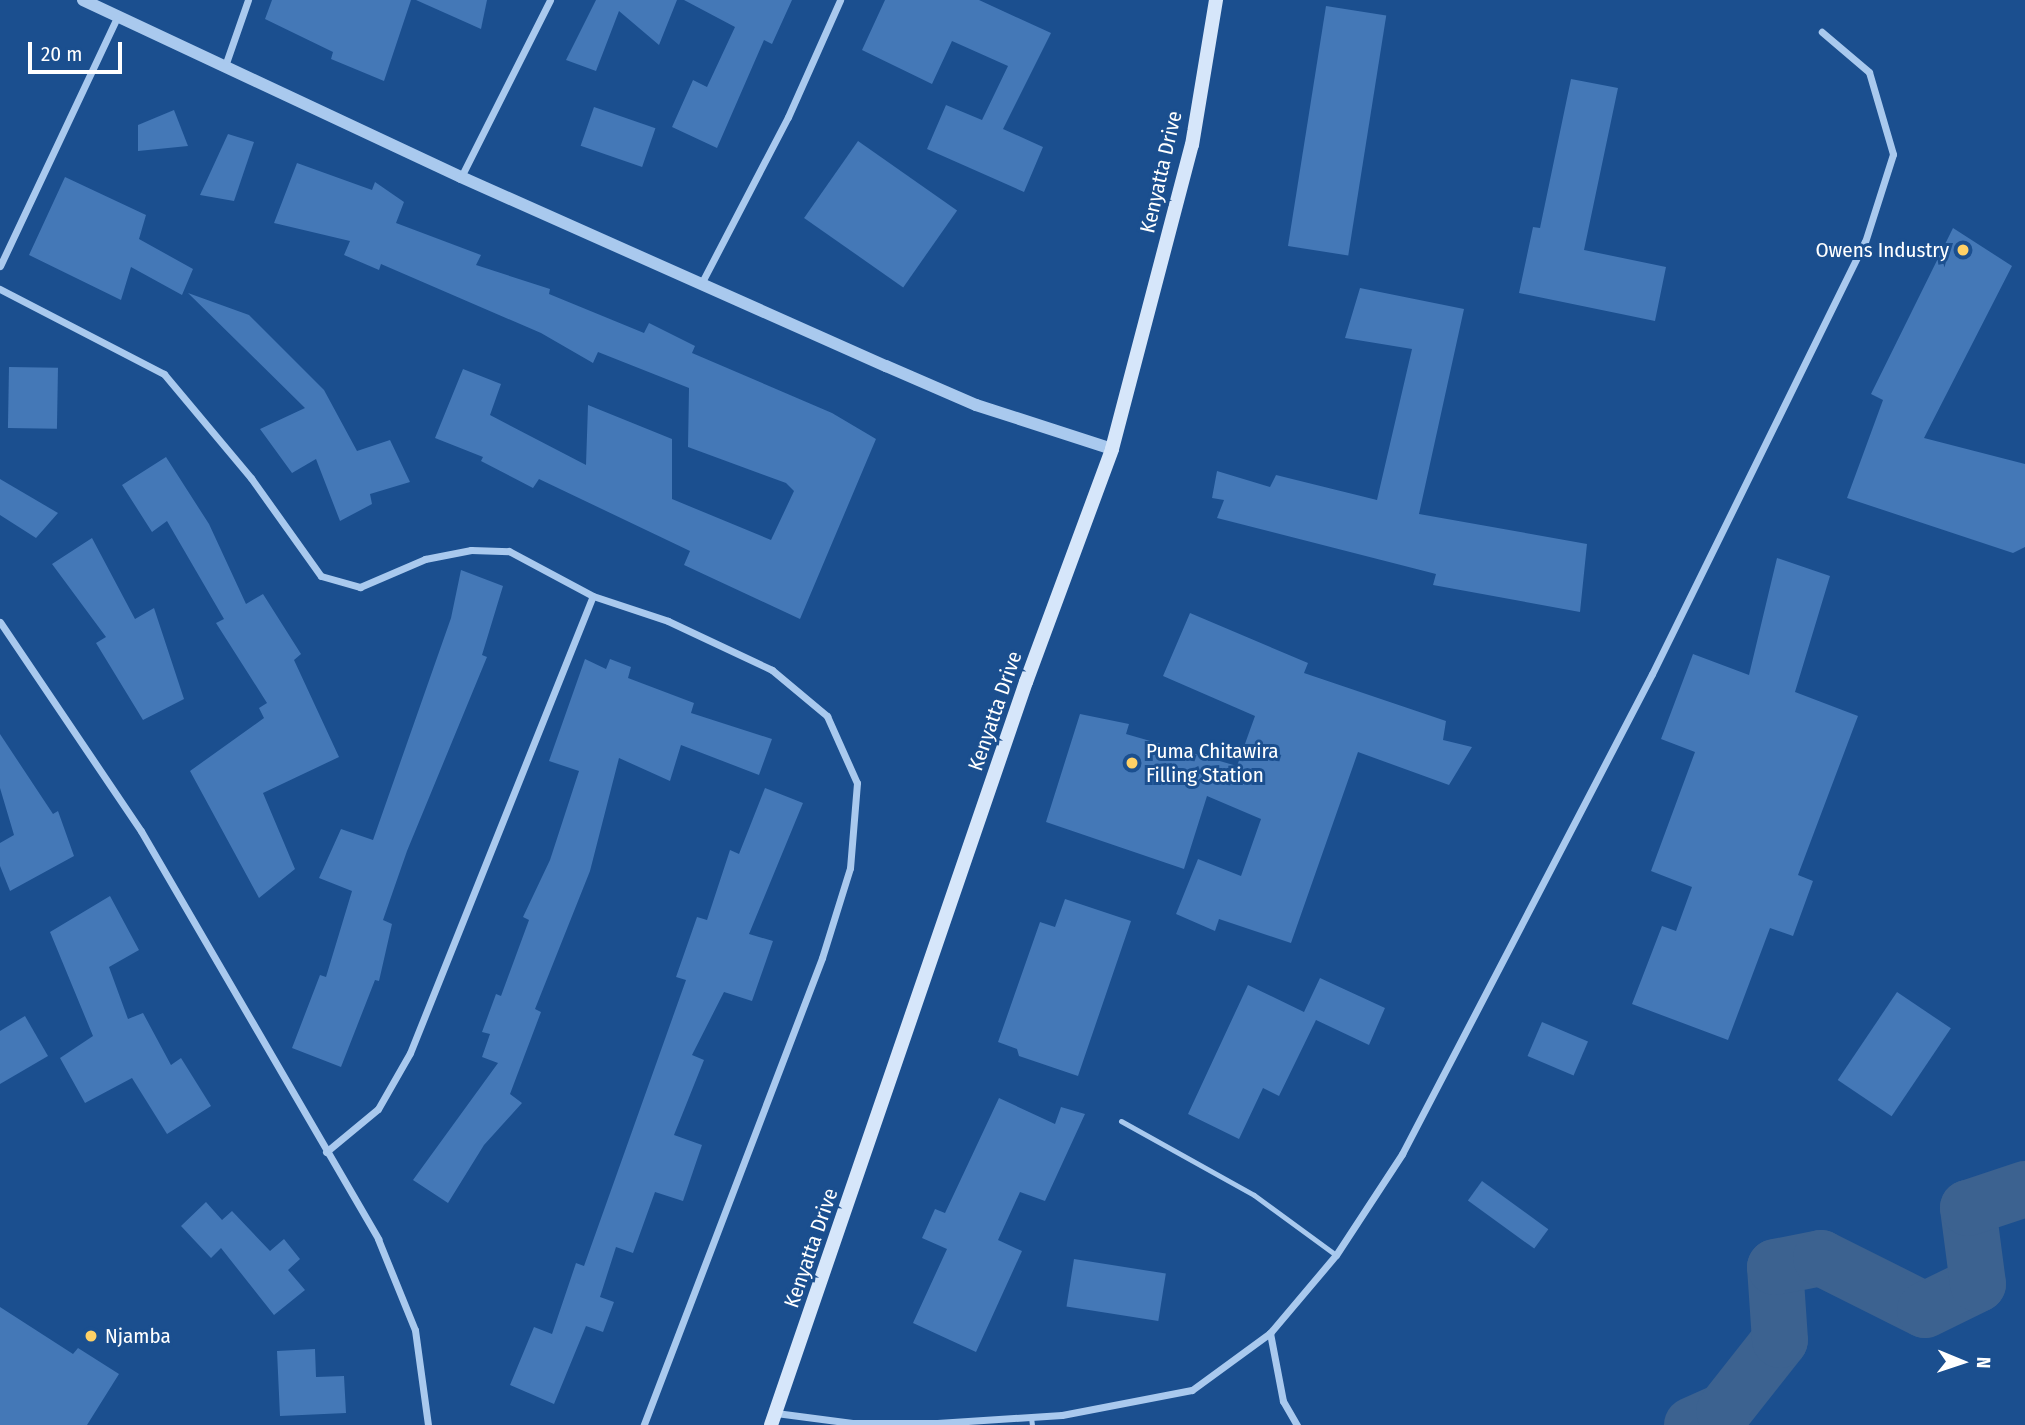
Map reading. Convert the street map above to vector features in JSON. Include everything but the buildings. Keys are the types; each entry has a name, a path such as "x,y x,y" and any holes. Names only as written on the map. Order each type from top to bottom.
{"main road":[{"name":"Kenyatta Drive","path":"773,1419 1026,682 1112,449 1192,145 1216,0"}],"street":[{"path":"83,0 226,63 461,177 976,405 1112,449"},
{"path":"226,63 248,0"},
{"path":"461,177 550,0"},
{"path":"701,284 782,128 840,0"},
{"path":"0,266 117,17"},
{"path":"773,1419 852,1423 1031,1421 1192,1390 1269,1334 1336,1255 1402,1154 1652,674 1866,242 1893,154 1869,72 1822,32"},
{"path":"0,289 164,374 251,478 321,576 360,587 425,559 471,550 509,551 593,596 668,621 783,678 827,716 857,783 850,868 822,958 644,1425"},
{"path":"326,1152 378,1109 410,1053 593,596"},
{"path":"0,622 141,831 378,1240 415,1330 428,1425"},
{"path":"1269,1334 1283,1401 1297,1425"}],"lane":[{"path":"1121,1121 1254,1195 1336,1255"}],"waterway":[{"path":"1692,1425 1724,1411 1780,1340 1775,1267 1821,1258 1925,1310 1978,1284 1968,1208 2025,1189"}],"place":[{"name":"Owens Industry","path":"1963,250"},
{"name":"Puma Chitawira Filling Station","path":"1132,763"},
{"name":"Njamba","path":"91,1336"}]}
